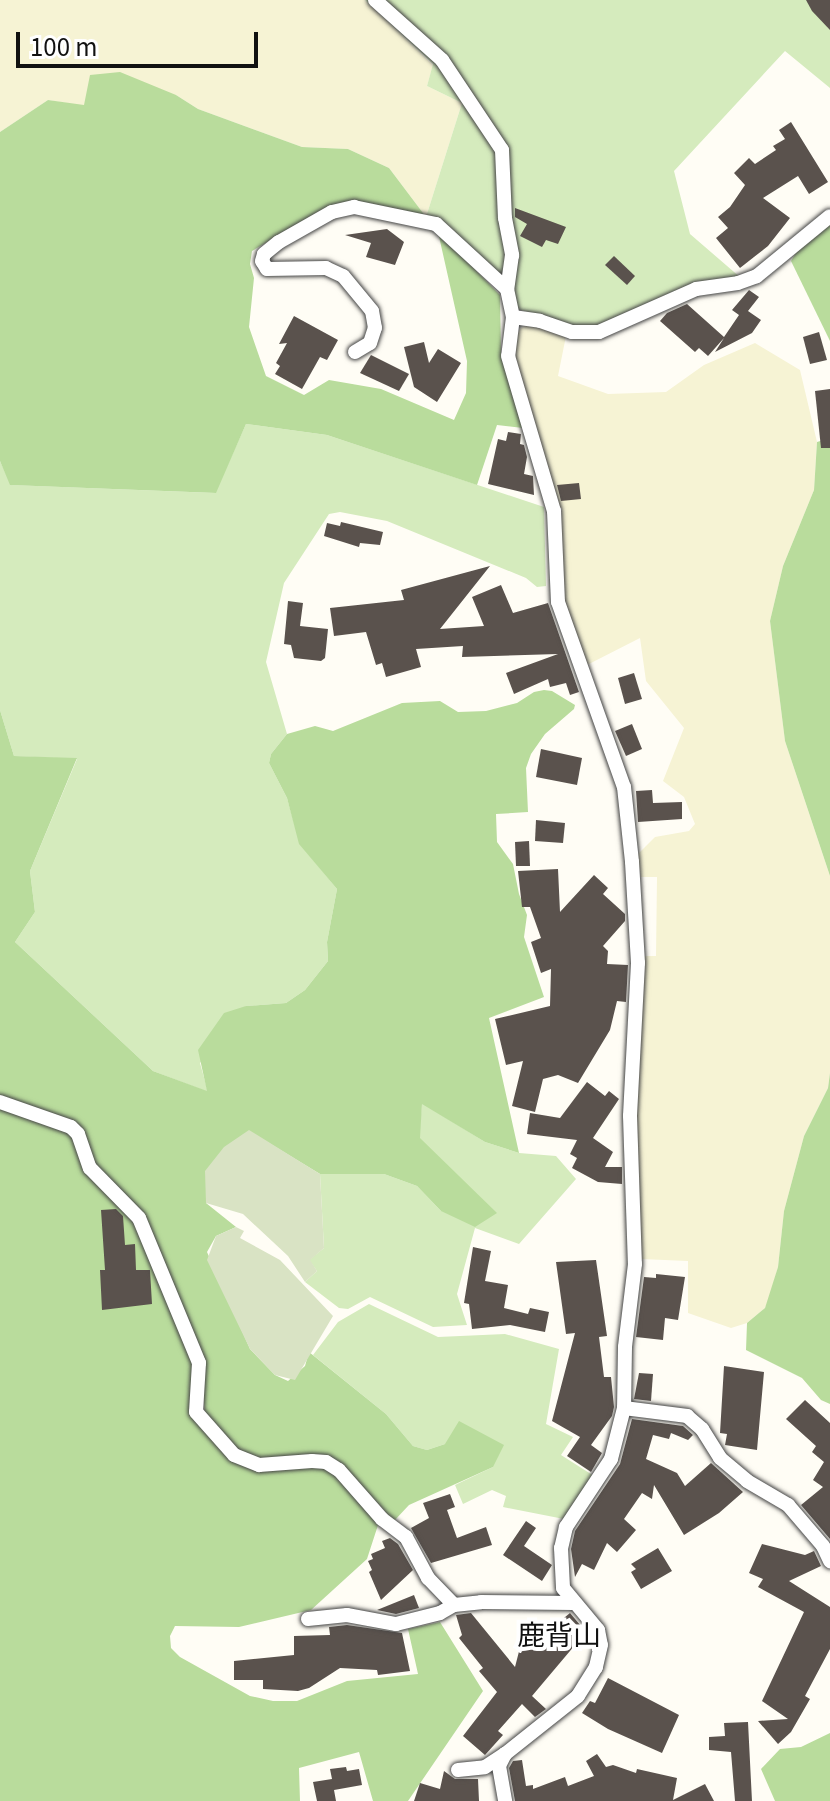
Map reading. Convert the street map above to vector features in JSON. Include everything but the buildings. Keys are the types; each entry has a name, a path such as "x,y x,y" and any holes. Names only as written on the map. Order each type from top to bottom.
{"street":[{"path":"375,0 442,60 500,144 505,165 505,218 512,255 507,289 513,317 508,335 508,356 554,511 558,602 619,773 627,817 638,963 630,1116 635,1264 625,1347 624,1408 611,1459 566,1527 561,1569 563,1588 598,1630 601,1645 596,1667 578,1696 485,1767 458,1770"},
{"path":"355,352 370,343 375,328 372,311 343,276 326,268 267,269 262,261 264,254 279,242 332,212 354,207 436,224 507,289"},
{"path":"513,317 540,321 572,332 599,332 696,289 738,283 757,276 830,216"},
{"path":"0,1102 71,1127 78,1134 90,1168 139,1218 199,1363 194,1405 199,1418 234,1455 248,1462 271,1466 326,1462 339,1470 382,1519 406,1537 428,1578 454,1605"},
{"path":"624,1408 687,1416 702,1429 720,1458 747,1481 788,1505 823,1546 830,1561"},
{"path":"308,1619 329,1614 396,1624 440,1613 454,1605 481,1602 573,1603"},
{"path":"505,1754 499,1766 505,1801"}],"shaded area":[{"path":"0,0 365,0 433,65 427,86 462,103 426,217 389,168 348,149 302,147 198,109 176,95 84,106 48,100 0,132"},
{"path":"530,324 566,336 558,376 608,394 666,392 704,365 755,343 800,370 817,442 814,490 783,566 770,621 785,741 830,876 830,1073 828,1088 804,1136 784,1211 778,1267 770,1296 765,1308 747,1323 731,1328 688,1313 688,1261 641,1259 635,1070 643,956 656,956 657,877 641,877 637,855 655,837 689,831 695,824 684,797 663,781 684,728 646,681 640,638 587,665 560,588 558,552 562,509 553,498 514,359 512,342 521,328"}],"green space":[{"path":"365,0 371,0 438,61 498,149 506,278 484,263 449,226 439,219 426,217 462,103 427,86 433,64"},
{"path":"380,0 830,0 830,88 785,51 674,171 690,234 741,278 612,324 575,328 518,309 513,294 509,161 445,57"},
{"path":"120,72 176,95 198,109 302,147 348,149 389,168 426,217 327,207 252,251 250,264 254,278 249,327 266,376 304,395 329,380 381,389 454,420 466,393 467,361 438,232 500,295 501,354 523,428 497,425 477,485 327,435 246,424 216,493 10,485 0,461 0,132 48,100 84,105 90,75"},
{"path":"830,224 830,341 791,261 797,251"},
{"path":"246,424 327,435 544,507 546,586 537,587 526,578 387,521 340,512 329,514 284,583 266,662 287,734 271,754 269,763 287,798 300,844 337,889 327,942 328,961 305,990 286,1003 246,1006 200,1063 208,1092 153,1071 15,942 35,912 30,871 77,759 14,756 0,710 0,461 11,485 215,493"},
{"path":"830,438 830,876 785,741 770,621 783,566 814,490 817,442"},
{"path":"552,691 575,705 574,709 545,734 531,754 526,768 528,812 496,814 497,842 513,864 527,915 524,937 544,997 489,1018 519,1153 485,1142 422,1104 420,1138 497,1213 475,1227 441,1211 417,1186 384,1174 320,1174 249,1131 206,1203 236,1227 216,1236 207,1252 250,1349 275,1375 288,1381 305,1366 309,1352 386,1414 413,1446 427,1450 445,1444 459,1421 504,1445 493,1467 409,1505 394,1521 343,1466 274,1462 237,1452 205,1414 203,1391 160,1260 94,1165 81,1131 0,1097 0,710 14,756 77,758 30,871 35,912 15,942 153,1071 207,1091 198,1050 224,1013 246,1006 286,1003 305,990 328,961 327,942 337,889 299,844 287,798 269,763 271,754 287,734 315,726 333,731 402,703 440,701 458,712 486,711 517,703 534,692"},
{"path":"830,1073 830,1404 821,1400 802,1378 746,1350 747,1323 765,1308 778,1267 784,1211 804,1136 828,1088"},
{"path":"422,1103 485,1142 519,1153 556,1156 576,1179 519,1244 475,1228 457,1294 467,1325 433,1327 370,1297 348,1309 339,1308 305,1282 317,1271 309,1260 324,1248 320,1174 384,1174 417,1186 441,1211 496,1213 419,1138"},
{"path":"0,1106 68,1131 136,1222 196,1366 192,1408 231,1458 310,1464 331,1469 379,1522 367,1559 311,1610 239,1627 175,1626 170,1636 171,1648 180,1657 250,1696 273,1701 297,1701 347,1681 418,1674 408,1629 440,1622 483,1691 408,1801 373,1801 359,1752 299,1768 300,1801 0,1801"},
{"path":"249,1130 320,1174 324,1248 310,1260 317,1271 305,1282 288,1256 243,1214 206,1203 205,1171 224,1147"},
{"path":"236,1227 244,1231 240,1238 280,1260 333,1316 295,1380 275,1375 250,1349 207,1260 216,1236"},
{"path":"369,1304 438,1337 505,1334 559,1349 546,1424 573,1437 561,1455 594,1476 564,1519 503,1507 506,1496 492,1490 463,1504 455,1485 493,1467 445,1444 427,1450 413,1446 386,1414 313,1355 338,1322"},
{"path":"830,1733 830,1801 775,1801 761,1769 780,1749 801,1747"}],"district":[{"name":"鹿背山","path":"559,1633"}]}
